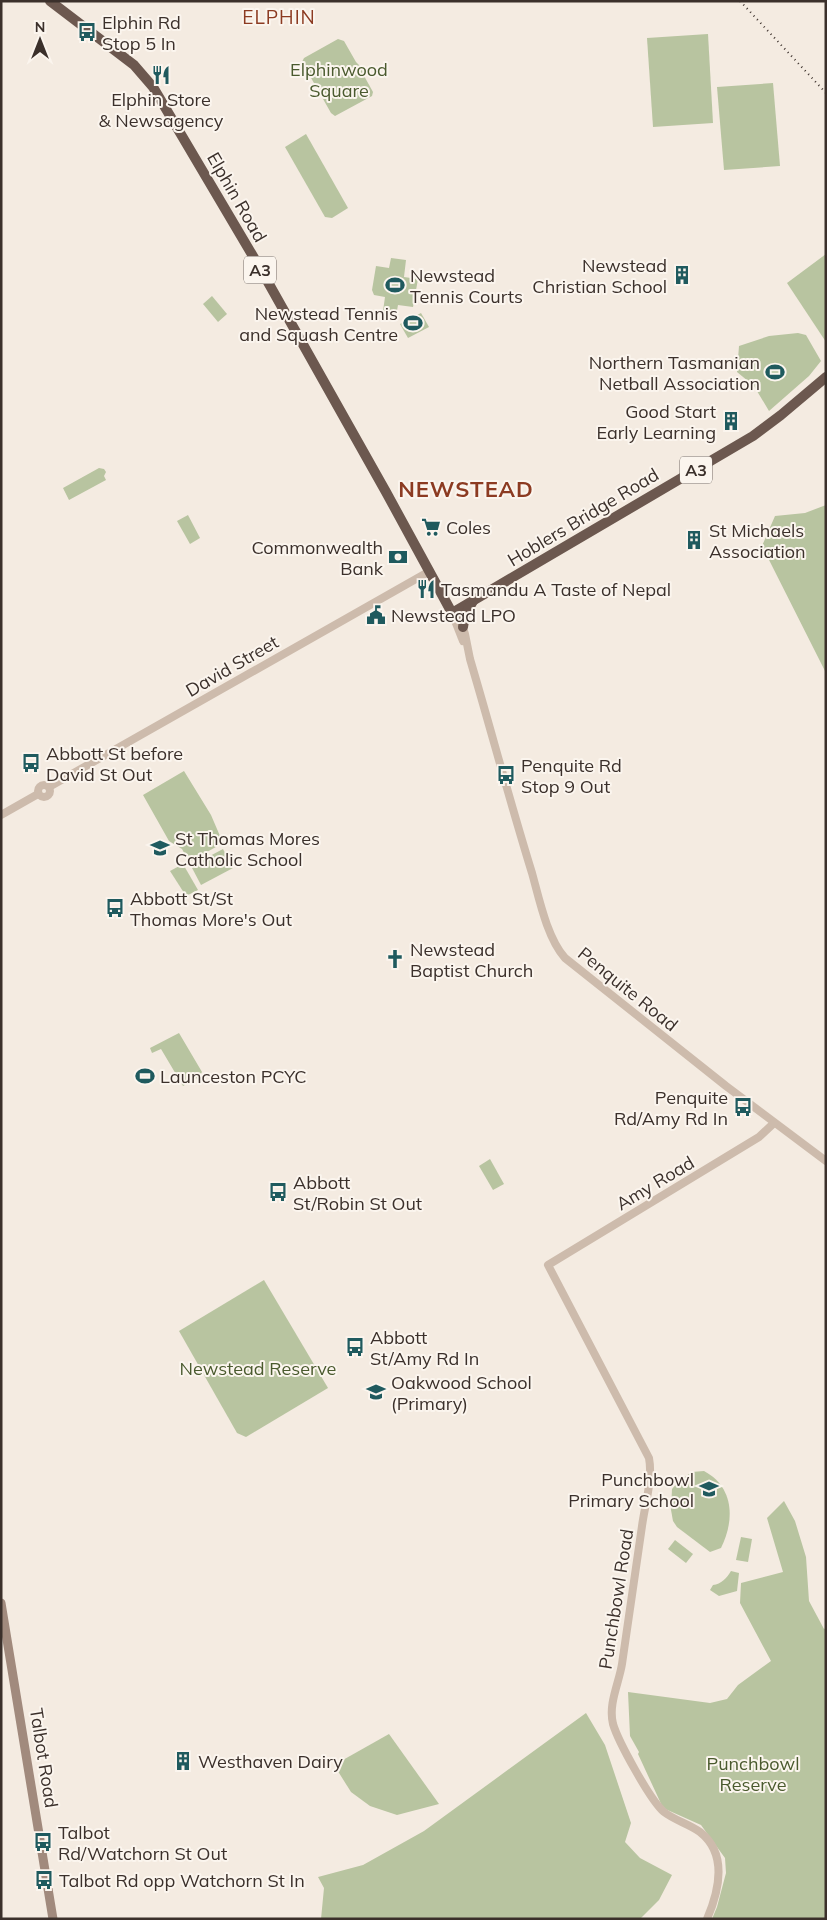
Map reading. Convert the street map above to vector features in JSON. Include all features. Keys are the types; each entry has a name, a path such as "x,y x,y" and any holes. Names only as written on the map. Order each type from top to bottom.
{"highway":[{"name":"Elphin Road","path":"50,1 134,65 153,87 260,268 430,572 434,583 454,612"},
{"name":"Hoblers Bridge Road","path":"454,612 753,436 826,377"},
{"path":"463,627 465,615 473,600"}],"main road":[{"name":"Talbot Road","path":"1,1602 53,1919"}],"street":[{"name":"David Street","path":"1,814 38,794 42,797 47,797 50,792 49,787 430,572"},
{"name":"Penquite Road","path":"454,612 463,627 470,659"},
{"name":"Penquite Road","path":"454,612 470,659 538,896 559,951 618,1001 774,1123 826,1161"},
{"name":"Amy Road","path":"548,1264 759,1137 774,1123"},
{"name":"Punchbowl Road","path":"548,1264 649,1458 648,1487 634,1587 612,1717 616,1732 654,1801 668,1815 700,1832 715,1850 718,1860 719,1877 707,1919"}],"green space":[{"path":"708,34 713,123 653,127 647,38"},
{"name":"Elphinwood Square","path":"338,39 344,41 356,62 362,68 363,74 373,92 372,96 335,116 331,113 302,62 304,58"},
{"path":"773,83 780,166 724,170 717,87"},
{"path":"306,134 348,208 332,218 325,217 285,147"},
{"path":"826,254 826,342 787,283"},
{"name":"Newstead Tennis Courts","path":"391,258 406,260 404,277 418,279 413,307 398,305 396,316 385,314 383,311 385,297 374,295 372,290 376,266 389,268"},
{"path":"212,296 227,314 218,322 203,304"},
{"path":"421,313 429,327 408,338 400,324"},
{"name":"Northern Tasmanian Netball Association","path":"798,333 806,335 821,361 809,376 769,411 754,386 737,372 739,346 769,336"},
{"path":"99,468 104,469 106,472 104,476 106,480 69,500 63,488"},
{"path":"826,505 826,673 762,546 775,516 805,513"},
{"path":"188,515 200,538 190,544 177,521"},
{"path":"184,771 211,815 223,843 189,862 182,849 169,841 143,795"},
{"path":"223,849 233,868 201,885 191,866"},
{"path":"183,864 198,890 186,896 170,871"},
{"path":"179,1033 202,1072 199,1077 183,1086 161,1049 152,1053 150,1048"},
{"path":"490,1159 504,1184 493,1190 479,1166"},
{"name":"Newstead Reserve","path":"264,1280 328,1388 246,1437 237,1433 179,1331"},
{"path":"704,1471 721,1486 729,1505 730,1516 726,1537 721,1548 710,1552 677,1527 673,1521 671,1510 672,1489 679,1481 692,1472"},
{"name":"Punchbowl Reserve","path":"784,1501 795,1521 806,1557 809,1601 824,1629 826,1628 826,1919 712,1919 726,1873 725,1858 701,1825 663,1808 638,1754 639,1752 630,1736 628,1692 710,1703 727,1699 738,1685 771,1661 740,1603 741,1583 783,1572 767,1518"},
{"path":"741,1537 752,1539 748,1562 736,1560"},
{"path":"675,1540 693,1554 686,1563 668,1549"},
{"path":"731,1571 739,1573 737,1591 719,1596 710,1590 713,1585 724,1580"},
{"path":"586,1713 605,1745 631,1823 625,1842 640,1858 672,1875 659,1900 640,1919 321,1919 324,1888 318,1877 363,1865 424,1831"},
{"path":"389,1734 439,1804 397,1815 370,1806 351,1792 334,1765"}],"railway":[{"path":"740,1 826,93"}],"place":[{"name":"Elphin Rd Stop 5 In","path":"87,32"},
{"name":"Elphin Store & Newsagency","path":"161,75"},
{"name":"Newstead Christian School","path":"682,275"},
{"name":"Newstead Tennis Courts","path":"395,285"},
{"name":"Newstead Tennis and Squash Centre","path":"413,323"},
{"name":"Northern Tasmanian Netball Association","path":"775,372"},
{"name":"Good Start Early Learning","path":"731,421"},
{"name":"Coles","path":"431,527"},
{"name":"St Michaels Association","path":"694,540"},
{"name":"Commonwealth Bank","path":"398,557"},
{"name":"Tasmandu A Taste of Nepal","path":"426,589"},
{"name":"Newstead LPO","path":"376,615"},
{"name":"Abbott St before David St Out","path":"31,763"},
{"name":"Penquite Rd Stop 9 Out","path":"506,775"},
{"name":"St Thomas Mores Catholic School","path":"160,848"},
{"name":"Abbott St/St Thomas More's Out","path":"115,908"},
{"name":"Newstead Baptist Church","path":"395,959"},
{"name":"Launceston PCYC","path":"145,1076"},
{"name":"Penquite Rd/Amy Rd In","path":"743,1107"},
{"name":"Abbott St/Robin St Out","path":"278,1192"},
{"name":"Abbott St/Amy Rd In","path":"355,1347"},
{"name":"Oakwood School (Primary)","path":"376,1392"},
{"name":"Punchbowl Primary School","path":"709,1489"},
{"name":"Westhaven Dairy","path":"183,1761"},
{"name":"Talbot Rd/Watchorn St Out","path":"43,1842"},
{"name":"Talbot Rd opp Watchorn St In","path":"44,1880"}],"district":[{"name":"ELPHIN","path":"279,17"},
{"name":"NEWSTEAD","path":"466,489"}]}
